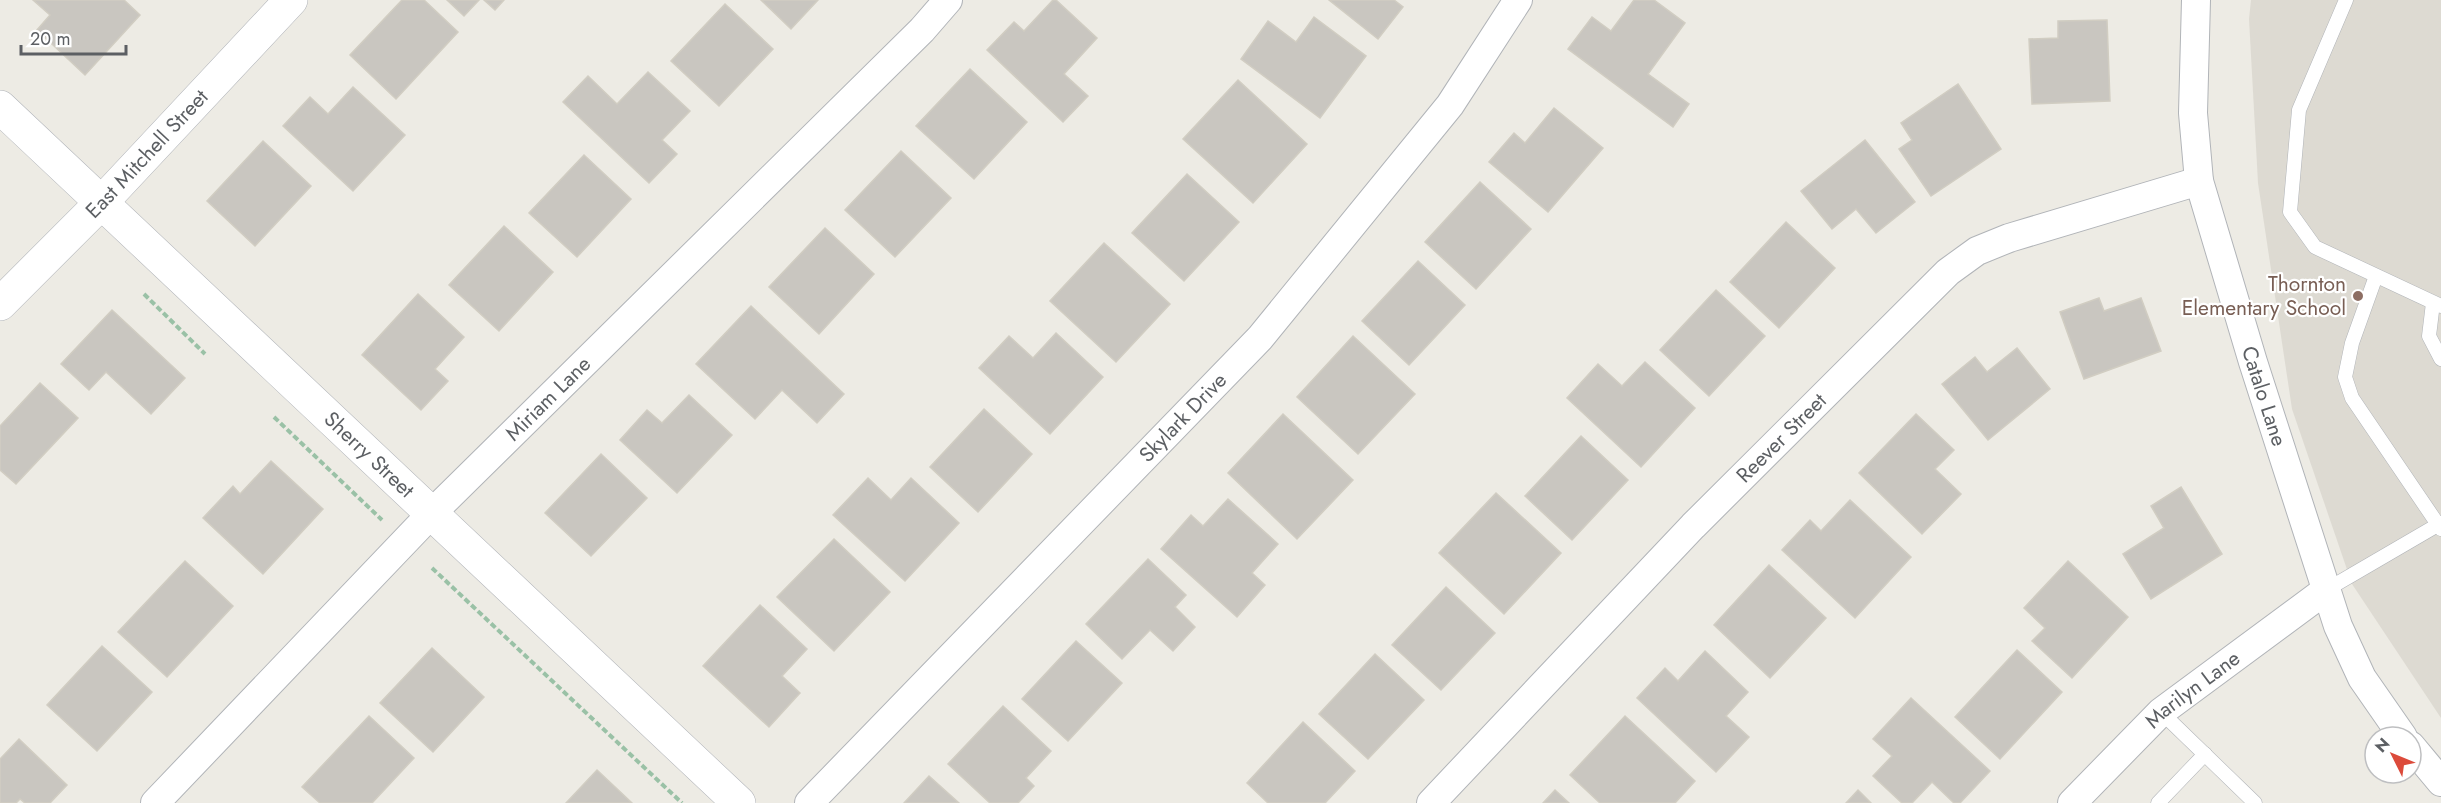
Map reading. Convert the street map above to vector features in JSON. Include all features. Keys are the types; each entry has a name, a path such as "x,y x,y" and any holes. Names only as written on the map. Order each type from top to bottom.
{"street":[{"name":"East Mitchell Street","path":"0,304 101,203 291,0"},
{"name":"Miriam Lane","path":"155,803 432,513 922,30 948,0"},
{"name":"Skylark Drive","path":"809,803 1260,338 1450,105 1518,0"},
{"name":"Catalo Lane","path":"2196,0 2193,113 2199,181 2338,626 2362,678 2395,725"},
{"name":"Sherry Street","path":"0,107 739,803"},
{"name":"Reever Street","path":"1431,803 1693,526 1948,272 1977,251 2009,238 2199,181"},
{"name":"Marilyn Lane","path":"2072,803 2161,712 2326,590"},
{"path":"2423,761 2441,782"}],"lane":[{"path":"2346,0 2299,110 2290,212 2315,247 2437,305 2428,336 2441,359"},
{"path":"2326,590 2440,525 2352,398 2345,377 2352,344 2376,276"},
{"path":"2161,712 2256,803"},
{"path":"2158,803 2205,754"}],"path":[{"path":"141,291 205,354"},
{"path":"274,417 384,521"},
{"path":"432,567 682,803"}],"shaded area":[{"name":"Thornton Elementary School","path":"2251,0 2441,0 2441,718 2352,584 2292,409 2258,183 2249,19"}],"building":[{"path":"33,0 124,0 140,15 85,75 37,30 50,15"},
{"path":"402,0 424,0 458,32 396,99 350,55"},
{"path":"447,0 479,0 464,16"},
{"path":"484,0 504,0 495,10"},
{"path":"761,0 818,0 791,29"},
{"path":"1053,0 1056,0 1097,38 1064,74 1088,96 1063,122 987,50 1014,22 1024,31"},
{"path":"1329,0 1394,0 1403,7 1378,39"},
{"path":"1634,0 1654,0 1685,23 1648,74 1689,104 1673,127 1568,49 1592,17 1611,31"},
{"path":"725,4 773,49 719,106 671,61"},
{"path":"1314,17 1366,56 1320,118 1241,59 1268,21 1296,42"},
{"path":"2107,20 2110,101 2032,104 2029,39 2058,38 2058,21"},
{"path":"970,69 1027,122 974,179 916,126"},
{"path":"648,72 690,111 662,140 677,154 649,183 563,102 588,76 617,104"},
{"path":"1238,80 1307,144 1253,203 1183,139"},
{"path":"1958,84 2001,149 1931,196 1899,149 1912,140 1901,123"},
{"path":"353,87 405,135 353,191 283,126 310,97 328,114"},
{"path":"1554,108 1603,148 1548,212 1489,162 1514,133 1525,143"},
{"path":"1865,140 1915,202 1876,233 1856,209 1832,229 1801,191"},
{"path":"263,141 311,186 255,246 207,201"},
{"path":"901,151 951,198 895,257 845,210"},
{"path":"584,155 631,199 577,257 529,213"},
{"path":"1187,174 1239,222 1184,281 1132,233"},
{"path":"1480,182 1531,229 1476,289 1425,242"},
{"path":"1786,222 1835,268 1779,328 1730,282"},
{"path":"504,226 553,272 499,331 449,285"},
{"path":"825,228 874,274 819,334 769,287"},
{"path":"1104,243 1170,304 1116,362 1050,301"},
{"path":"1418,261 1465,305 1409,365 1362,321"},
{"path":"1716,290 1765,336 1709,396 1660,350"},
{"path":"418,294 464,337 435,369 448,381 421,410 362,355"},
{"path":"2099,298 2104,311 2141,298 2161,351 2084,379 2060,312"},
{"path":"751,306 844,394 817,423 782,390 755,419 696,364"},
{"path":"112,310 185,378 151,414 106,372 89,390 61,364"},
{"path":"1056,333 1103,377 1050,434 979,368 1009,336 1033,358"},
{"path":"1353,336 1415,394 1358,454 1297,397"},
{"path":"2017,348 2050,389 1988,440 1942,384 1975,357 1987,372"},
{"path":"1645,362 1695,408 1641,467 1567,398 1598,364 1622,386"},
{"path":"40,383 78,418 16,484 0,470 0,426"},
{"path":"689,395 732,435 677,493 620,440 647,410 662,423"},
{"path":"984,409 1032,454 978,512 930,467"},
{"path":"1283,414 1353,480 1297,539 1228,473"},
{"path":"1916,414 1954,450 1935,469 1961,494 1922,534 1859,473"},
{"path":"1581,436 1628,480 1572,540 1525,496"},
{"path":"601,454 647,498 591,556 545,513"},
{"path":"271,461 323,509 263,574 203,518 233,486 240,494"},
{"path":"868,478 891,500 911,478 959,523 905,581 833,515"},
{"path":"2181,487 2222,554 2151,599 2123,554 2164,528 2151,506"},
{"path":"1496,493 1561,553 1504,614 1439,553"},
{"path":"1228,499 1278,544 1252,573 1265,585 1237,617 1161,549 1191,515 1203,526"},
{"path":"1850,500 1911,557 1855,618 1782,550 1810,520 1821,531"},
{"path":"834,539 890,592 834,651 777,597"},
{"path":"1148,559 1186,595 1175,607 1195,627 1173,651 1150,630 1122,659 1086,624"},
{"path":"185,561 233,606 167,677 118,632"},
{"path":"2068,561 2128,617 2072,678 2032,641 2045,628 2024,608"},
{"path":"1769,565 1826,618 1770,678 1714,625"},
{"path":"1446,587 1495,633 1441,690 1392,645"},
{"path":"760,605 807,649 782,676 800,693 769,727 703,666"},
{"path":"1076,641 1122,683 1068,741 1022,699"},
{"path":"102,646 152,692 97,751 47,705"},
{"path":"432,648 484,697 433,752 380,703"},
{"path":"2017,650 2062,692 2000,759 1955,717"},
{"path":"1705,651 1748,692 1726,716 1749,737 1716,772 1637,698 1665,668 1678,681"},
{"path":"1375,654 1424,700 1368,759 1319,714"},
{"path":"1911,698 1990,771 1960,803 1954,803 1932,782 1912,803 1902,803 1873,776 1892,756 1873,739"},
{"path":"1003,706 1051,751 1026,778 1034,786 1018,803 990,803 948,764"},
{"path":"369,716 414,758 372,803 320,803 302,787"},
{"path":"1625,716 1695,781 1675,803 1600,803 1570,775"},
{"path":"1303,722 1355,771 1325,803 1268,803 1247,783"},
{"path":"19,739 67,785 50,803 25,803 20,799 16,803 0,803 0,759"},
{"path":"597,770 632,803 566,803"},
{"path":"929,776 959,803 904,803"},
{"path":"1555,790 1569,803 1543,803"},
{"path":"1858,790 1871,803 1846,803"}],"place":[{"name":"Thornton Elementary School","path":"2358,296"}]}
